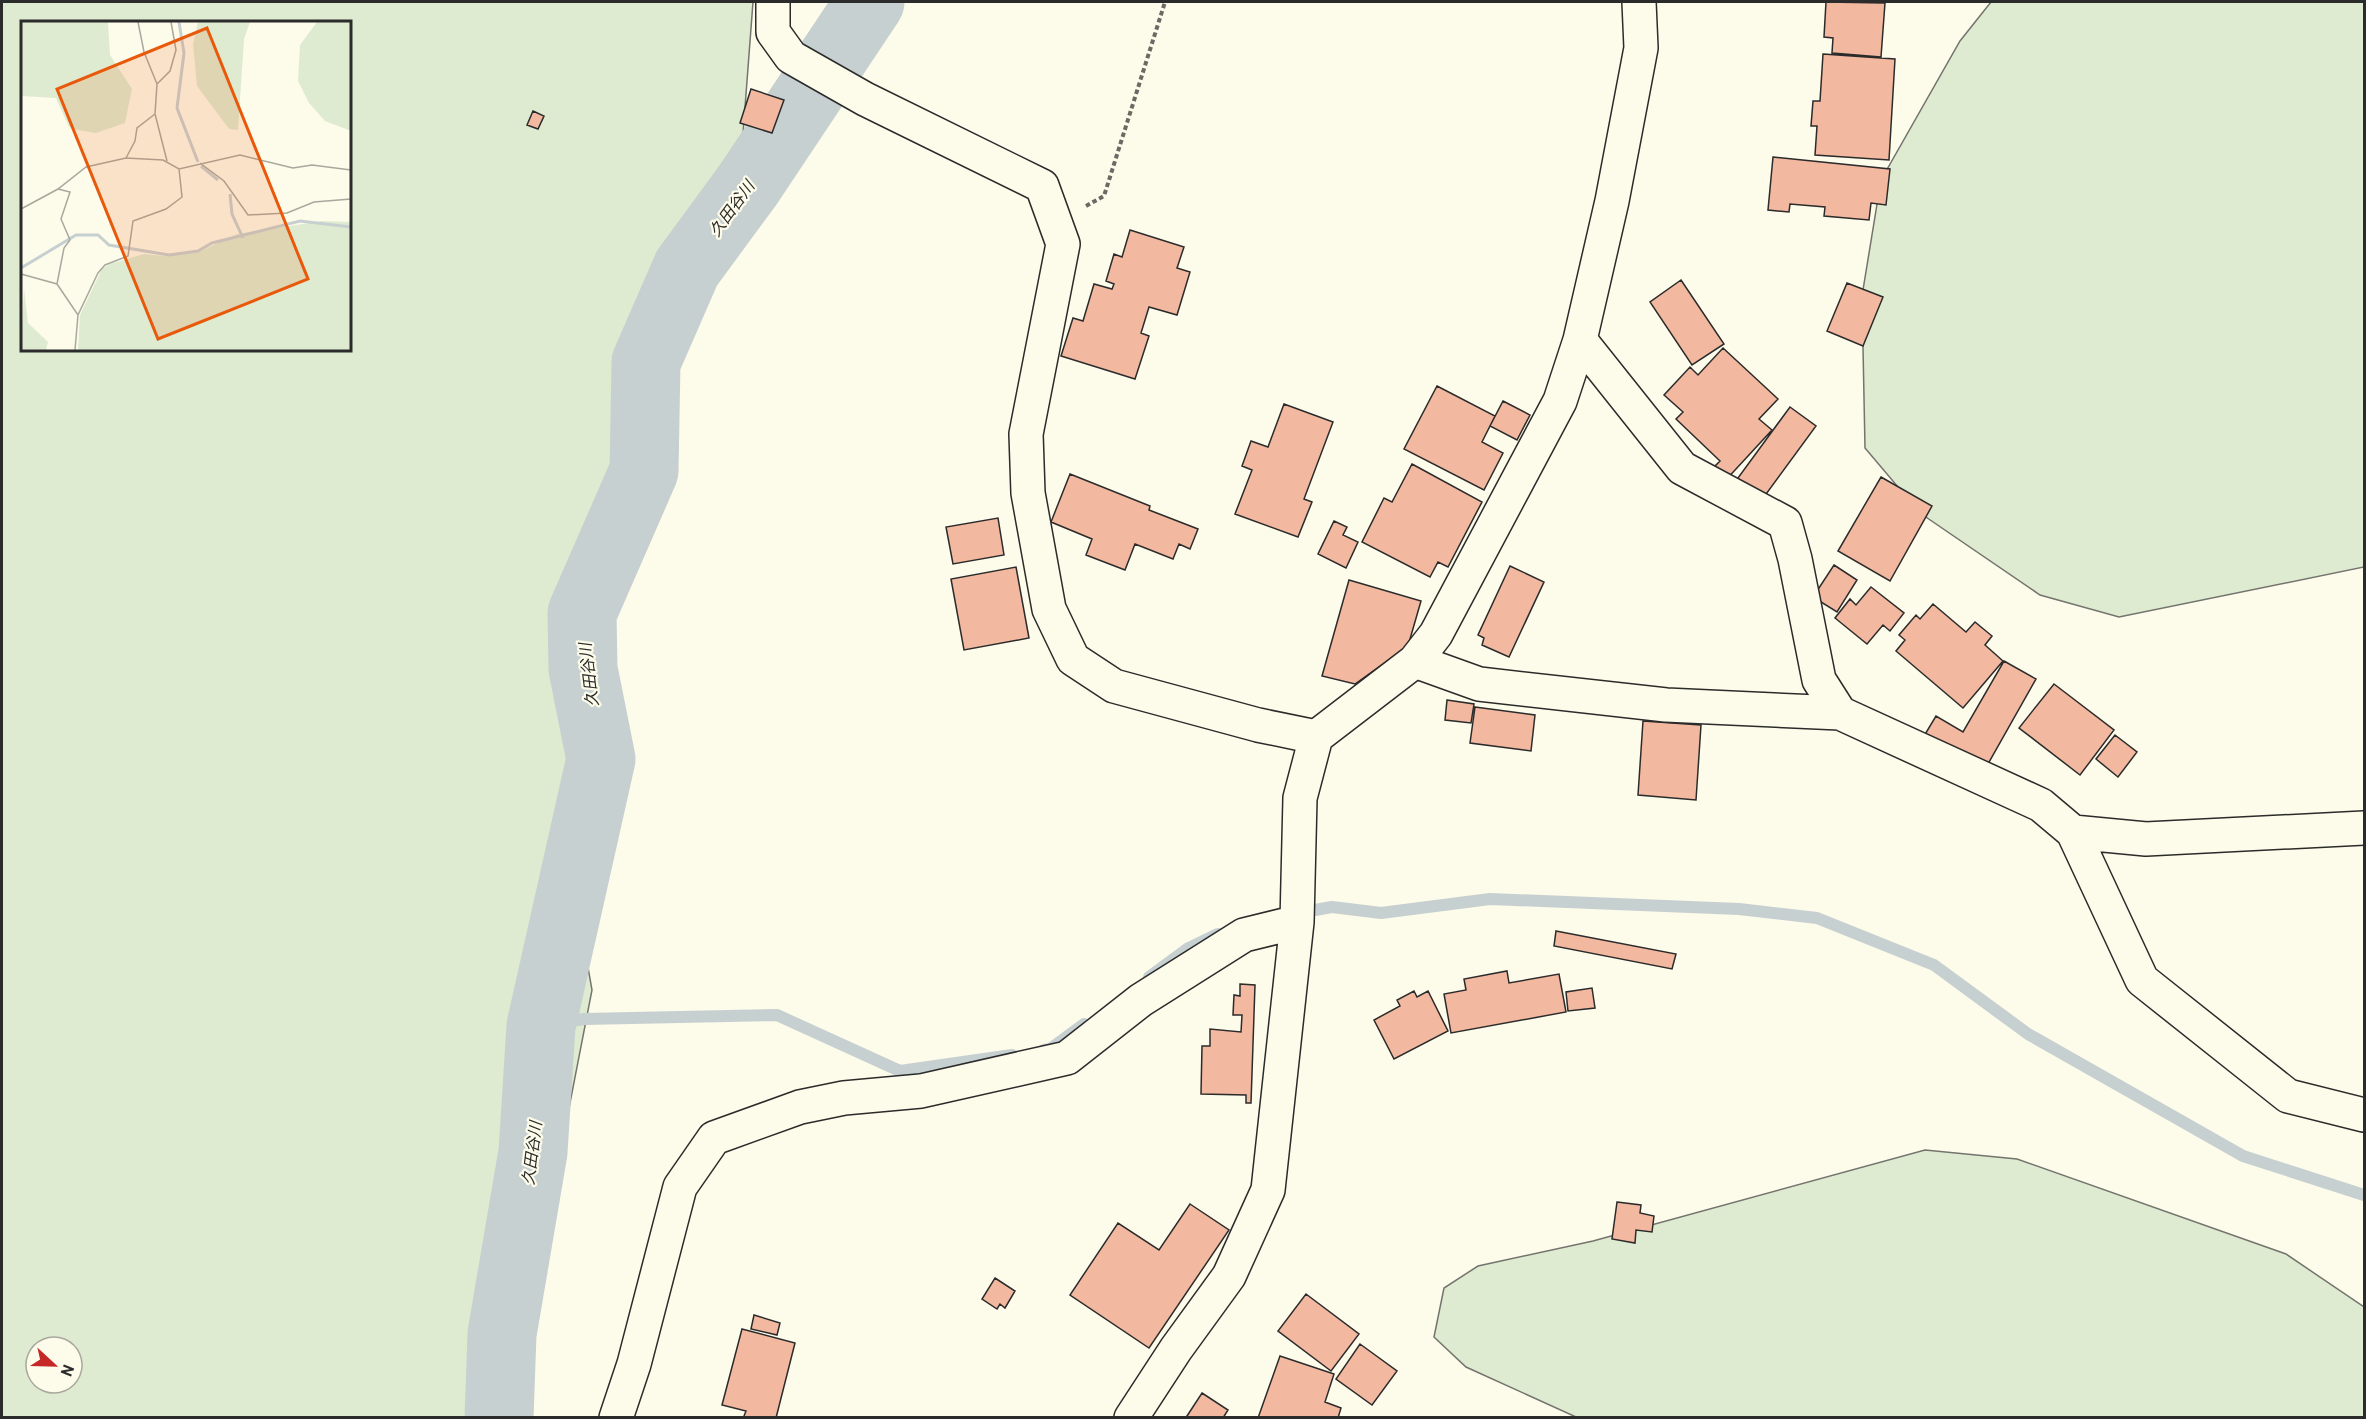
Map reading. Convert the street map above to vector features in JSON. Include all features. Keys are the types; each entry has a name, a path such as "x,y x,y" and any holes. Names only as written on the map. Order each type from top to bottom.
{"street":[{"path":"773,2 773,32 791,57 866,99 1042,186 1063,244 1026,434 1028,493 1049,609 1073,659 1114,686 1258,725 1316,737"},
{"path":"1131,1418 1176,1349 1229,1276 1268,1190 1297,922 1300,798 1316,737 1415,661 1436,634 1560,401 1580,340 1612,201 1641,48 1638,2"},
{"path":"1580,340 1682,468 1785,524 1795,559 1819,680 1840,713"},
{"path":"1415,661 1479,684 1666,705 1840,713 2041,805 2073,832 2142,980 2288,1096 2364,1116"},
{"path":"2073,832 2146,838 2364,828"},
{"path":"616,1418 634,1364 680,1187 714,1138 800,1107 844,1098 921,1091 1067,1058 1141,1000 1244,935 1297,922"}],"path":[{"path":"1056,224 1104,196 1165,2"}],"green space":[{"path":"2,2 753,2 740,173 711,241 650,332 629,477 568,624 587,726 578,832 584,945 592,990 546,1226 539,1315 509,1417 2,1418"},
{"path":"1991,2 2364,2 2364,567 2119,617 2040,595 1920,513 1865,448 1862,296 1881,180 1960,41"},
{"path":"1925,1150 2017,1159 2286,1254 2364,1307 2364,1417 1576,1417 1466,1367 1434,1337 1444,1288 1478,1266 1593,1241"}],"building":[{"path":"1826,2 1885,3 1881,57 1832,53 1833,38 1824,37"},
{"path":"1823,54 1895,59 1889,160 1815,155 1817,126 1811,126 1813,101 1820,101"},
{"path":"751,89 784,100 772,133 740,123"},
{"path":"533,111 544,116 538,129 527,125"},
{"path":"1773,157 1890,169 1886,205 1871,203 1869,220 1824,216 1825,207 1790,204 1789,212 1768,210"},
{"path":"1130,230 1184,247 1177,268 1190,272 1177,315 1149,307 1141,333 1149,336 1135,379 1061,356 1073,318 1083,321 1094,284 1112,289 1114,284 1106,281 1114,254 1122,257"},
{"path":"1681,280 1724,344 1692,365 1650,302"},
{"path":"1847,283 1883,297 1863,346 1827,331"},
{"path":"1723,348 1778,399 1759,419 1772,430 1724,482 1711,470 1720,461 1676,419 1683,412 1664,395 1690,367 1698,375"},
{"path":"1437,386 1495,416 1482,442 1503,453 1484,490 1404,449"},
{"path":"1503,401 1530,415 1517,440 1490,426"},
{"path":"1284,404 1333,422 1304,499 1312,502 1298,537 1235,514 1252,470 1242,466 1251,441 1268,447"},
{"path":"1790,407 1816,426 1761,501 1735,482"},
{"path":"1412,464 1482,502 1448,567 1438,562 1430,577 1362,542 1384,498 1392,502"},
{"path":"1070,474 1150,506 1149,510 1198,529 1190,549 1179,544 1173,559 1135,544 1125,570 1086,555 1092,539 1051,522"},
{"path":"1881,477 1932,506 1890,581 1838,551"},
{"path":"998,518 1004,555 953,564 946,527"},
{"path":"1334,521 1347,527 1343,535 1358,542 1346,568 1318,554"},
{"path":"1834,565 1857,580 1837,612 1813,597"},
{"path":"1510,566 1544,582 1509,657 1482,645 1484,638 1478,635"},
{"path":"1016,567 1029,638 964,650 951,579"},
{"path":"1349,580 1421,601 1408,646 1355,684 1322,676"},
{"path":"1871,587 1904,613 1890,631 1883,625 1867,644 1835,618 1850,599 1856,605"},
{"path":"1933,604 1966,632 1975,622 1992,636 1985,645 2003,661 1963,708 1896,651 1905,640 1899,635 1916,615 1920,619"},
{"path":"2004,661 2036,679 1984,771 1924,736 1936,716 1963,732"},
{"path":"2054,684 2114,730 2080,775 2019,728"},
{"path":"1447,700 1474,704 1471,723 1445,720"},
{"path":"1475,707 1535,715 1531,751 1470,743"},
{"path":"1643,721 1701,725 1696,800 1638,795"},
{"path":"2115,735 2137,752 2118,777 2096,759"},
{"path":"1556,931 1676,954 1672,969 1554,946"},
{"path":"1507,971 1509,983 1559,974 1566,1012 1451,1033 1444,994 1466,990 1464,979"},
{"path":"1240,984 1255,985 1251,1103 1246,1103 1246,1095 1201,1094 1202,1046 1210,1046 1210,1029 1241,1032 1242,1015 1233,1015 1234,995 1240,996"},
{"path":"1592,988 1595,1008 1568,1011 1566,992"},
{"path":"1414,991 1417,997 1428,991 1448,1031 1394,1059 1374,1020 1400,1006 1397,1000"},
{"path":"1617,1202 1641,1205 1640,1213 1654,1216 1652,1232 1636,1230 1635,1243 1612,1239"},
{"path":"1190,1204 1229,1230 1149,1348 1070,1295 1118,1223 1159,1250"},
{"path":"995,1278 1015,1291 1005,1308 1000,1304 997,1309 982,1299"},
{"path":"1306,1294 1359,1334 1331,1371 1278,1331"},
{"path":"754,1315 780,1323 777,1335 751,1329"},
{"path":"742,1329 795,1343 776,1418 749,1418 744,1416 746,1411 722,1405"},
{"path":"1360,1344 1397,1371 1372,1405 1336,1379"},
{"path":"1280,1356 1334,1374 1325,1402 1341,1408 1338,1418 1258,1418"},
{"path":"1202,1393 1228,1410 1223,1418 1189,1418 1187,1416"}],"waterway":[{"name":"久田谷川","path":"499,1418 502,1334 533,1152 541,1026 601,759 583,669 582,613 644,471 646,362 687,268 748,185 870,2"},
{"path":"1298,913 1332,907 1381,913 1490,899 1739,909 1817,918 1934,965 2028,1034 2243,1156 2364,1195"},
{"path":"1149,977 1187,949 1218,934"},
{"path":"541,1026 584,1019 777,1015 900,1071 1012,1055"},
{"path":"1044,1050 1050,1049 1084,1024"}]}
